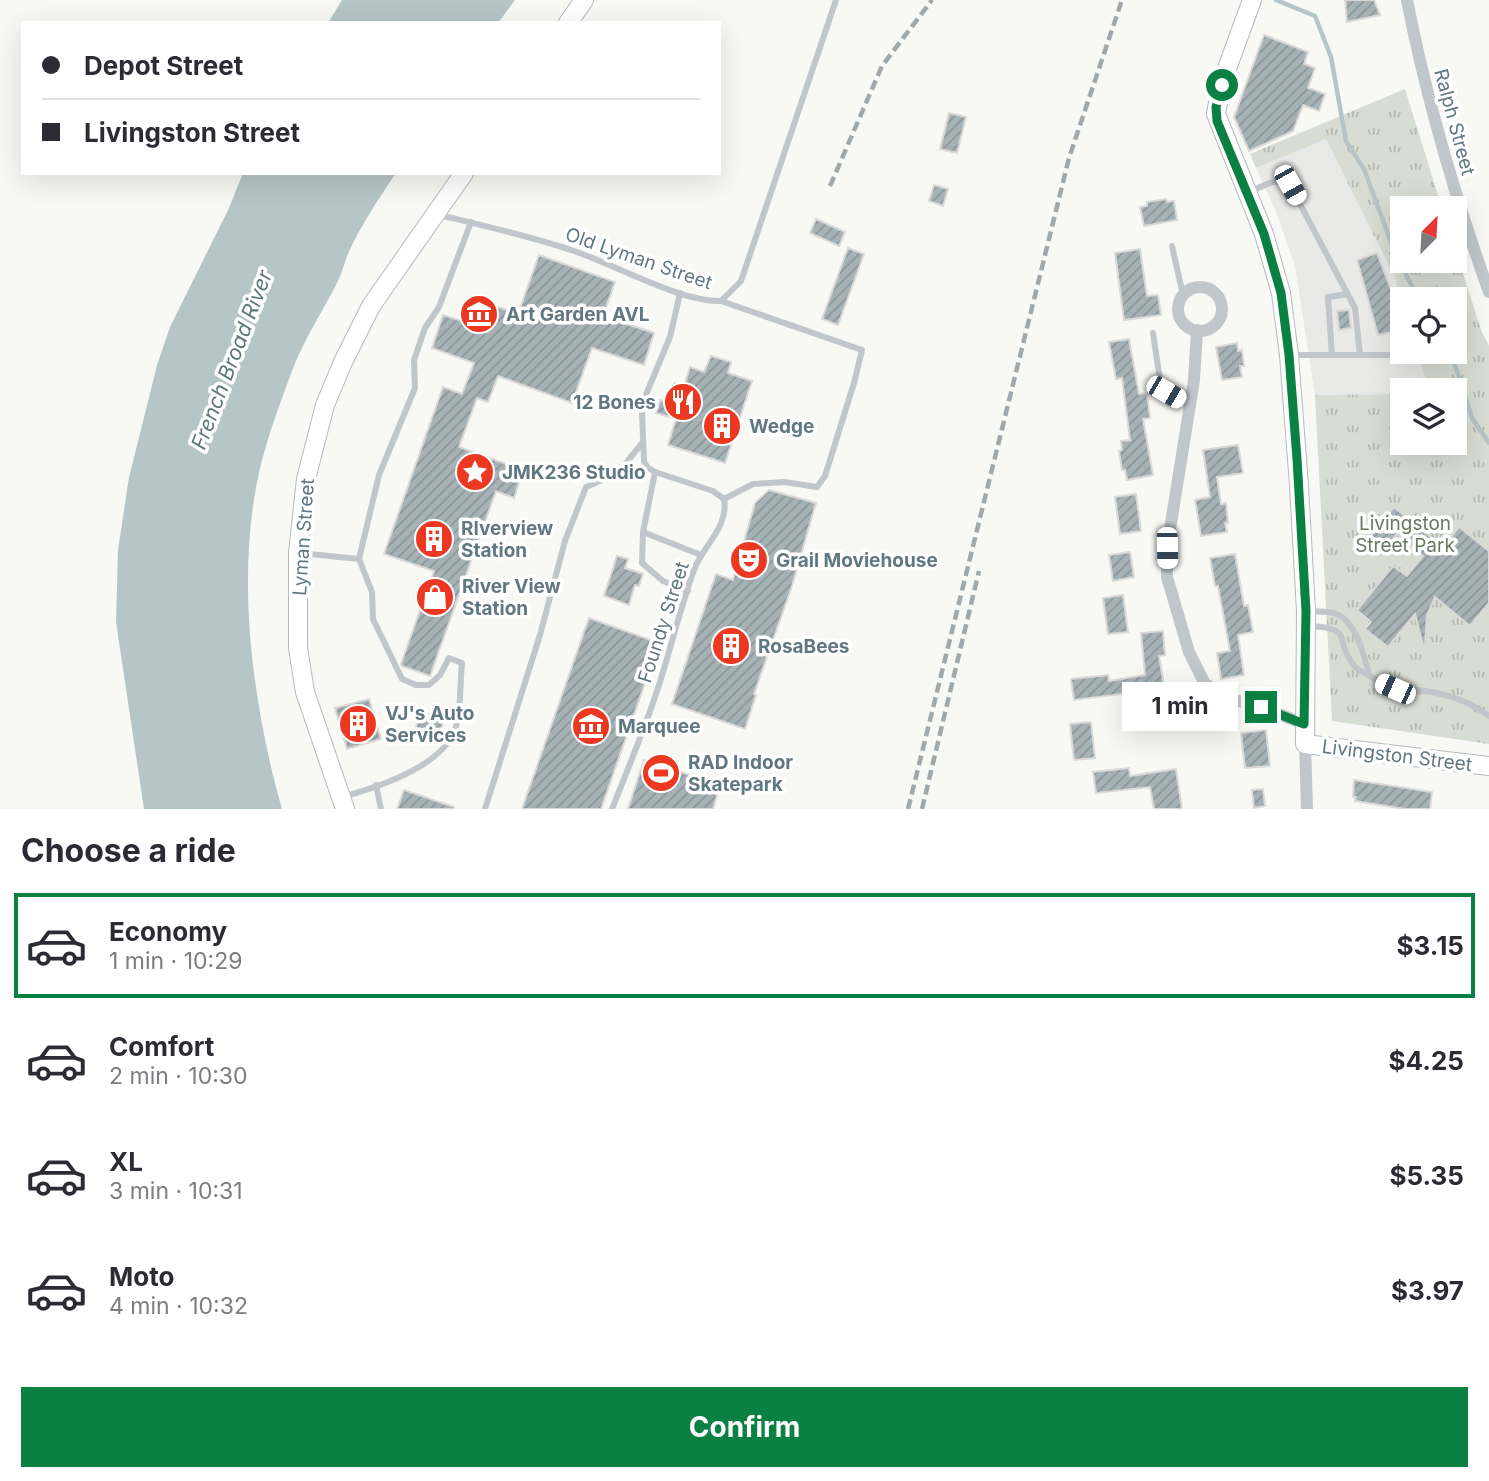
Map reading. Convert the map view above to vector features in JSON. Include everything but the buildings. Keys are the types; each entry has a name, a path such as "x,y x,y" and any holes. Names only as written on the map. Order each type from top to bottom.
{"street":[{"path":"569,21 584,0"},
{"name":"Ralph Street","path":"1407,0 1421,74 1432,114 1458,206 1489,292"},
{"path":"1250,5 1222,85 1216,114 1264,234 1278,280 1289,355 1306,619 1304,724 1307,809"},
{"name":"Lyman Street","path":"343,803 305,692 298,648 298,553 304,492 314,441 342,362 370,306 463,175"},
{"path":"1200,286 1218,295 1222,303 1222,313 1218,322 1210,328 1197,330 1183,322 1179,304 1183,295 1200,286"},
{"name":"Livingston Street","path":"1197,330 1190,406 1167,548 1167,577 1189,652 1205,684 1215,692 1304,724"},
{"name":"Livingston Street","path":"1306,744 1489,766"}],"lane":[{"name":"Old Lyman Street","path":"436,214 506,229 577,252 680,293 709,302 721,301 741,281 836,0"},
{"path":"1248,192 1277,181 1290,185 1348,294 1358,319 1360,355"},
{"path":"343,803 376,785 420,767 438,754 449,741 458,721 462,663 449,657 440,675 429,685 416,685 402,679 373,619 372,592 359,559 379,475 415,388 414,360 425,328 439,307 471,222"},
{"path":"1172,246 1183,295"},
{"path":"680,293 670,337 645,397 642,413 647,467 713,491 724,499 754,484 784,482 817,487 825,476 862,350 721,301"},
{"path":"1332,355 1328,297 1348,294"},
{"path":"1153,333 1160,380 1166,392 1190,406"},
{"path":"1289,355 1390,355"},
{"path":"485,809 540,635 565,541 586,487 618,473 643,442"},
{"path":"655,472 643,532 642,563 663,580 688,591"},
{"name":"Foundy Street","path":"612,809 657,691 701,555 723,522 726,511 724,499"},
{"path":"643,532 701,555"},
{"path":"298,553 359,559"},
{"path":"1306,619 1339,615 1349,623 1369,674"},
{"path":"1306,619 1332,627 1339,633 1355,668 1395,689 1448,695 1473,704 1489,716"},
{"path":"376,785 381,809"}],"shaded area":[{"path":"1326,138 1397,287 1390,287 1390,364 1421,364 1425,378 1390,378 1390,394 1315,395 1295,266 1277,214 1256,168"}],"green space":[{"name":"Livingston Street Park","path":"1405,89 1438,196 1390,196 1390,268 1326,139 1256,168 1250,154"},
{"name":"Livingston Street Park","path":"1393,273 1463,273 1481,330 1489,346 1489,744 1332,721 1315,395 1390,394 1390,455 1467,455 1467,378 1425,378 1421,364 1467,364 1467,287 1397,287"}],"water":[{"path":"342,0 515,0 499,21 329,21"},
{"name":"French Broad River","path":"242,175 395,175 358,234 338,281 297,359 271,429 256,488 248,567 251,650 263,732 282,809 144,809 116,622 118,550 129,477 157,365 170,327 229,208"}],"waterway":[{"path":"1276,0 1315,16 1331,57 1346,141 1364,169 1396,256 1413,287"},
{"path":"1454,364 1472,418 1489,443"}],"railway":[{"path":"830,186 882,66 932,0"},
{"path":"908,809 1069,158 1122,0"},
{"path":"922,809 979,571"}],"place":[{"name":"Art Garden AVL","path":"479,314"},
{"name":"12 Bones","path":"683,402"},
{"name":"Wedge","path":"722,426"},
{"name":"JMK236 Studio","path":"475,472"},
{"name":"RIverview Station","path":"434,539"},
{"name":"Grail Moviehouse","path":"749,560"},
{"name":"River View Station","path":"435,597"},
{"name":"RosaBees","path":"731,646"},
{"name":"VJ's Auto Services","path":"358,724"},
{"name":"Marquee","path":"591,726"},
{"name":"RAD Indoor Skatepark","path":"661,773"}],"route":[{"path":"1222,85 1216,107 1217,121 1264,234 1281,293 1289,355 1299,485 1306,611 1304,724 1261,707"}]}
